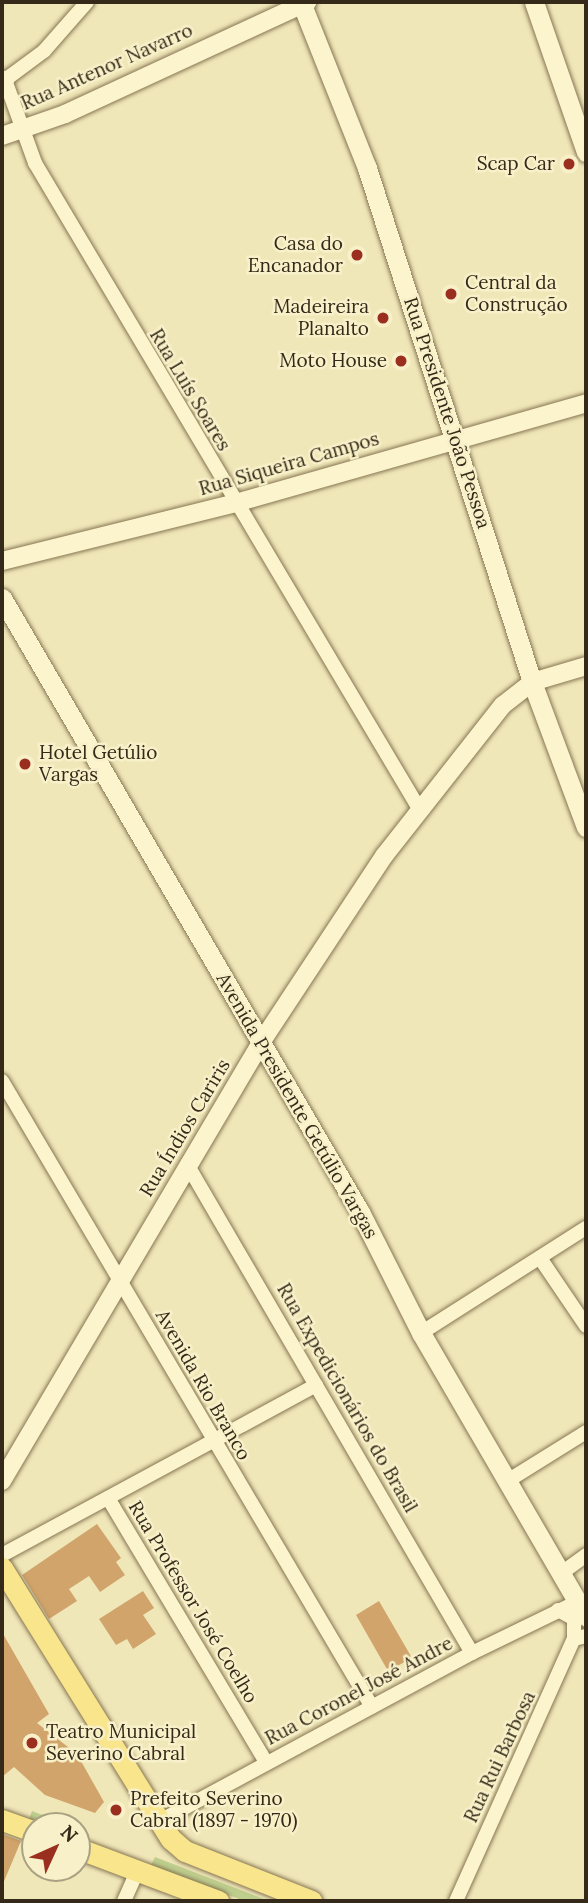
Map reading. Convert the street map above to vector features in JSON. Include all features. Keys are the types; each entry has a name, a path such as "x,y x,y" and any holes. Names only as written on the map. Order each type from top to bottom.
{"main road":[{"name":"Rua Presidente João Pessoa","path":"303,2 367,168 532,682 586,827"},
{"path":"534,2 586,152"},
{"name":"Avenida Presidente Getúlio Vargas","path":"2,598 262,1041 360,1212 421,1333 583,1609"},
{"path":"2,1567 160,1821 185,1851 311,1901"},
{"path":"2,1820 21,1827"},
{"path":"91,1853 218,1901"}],"street":[{"name":"Rua Antenor Navarro","path":"3,81 44,51 87,2"},
{"name":"Rua Antenor Navarro","path":"2,136 65,114 303,2"},
{"name":"Rua Luís Soares","path":"3,81 26,127 35,163 420,810"},
{"name":"Rua Siqueira Campos","path":"2,561 236,503 586,403"},
{"path":"532,682 586,666"},
{"name":"Rua Índios Cariris","path":"2,1481 187,1164 345,913 420,810 503,705 532,682"},
{"name":"Avenida Rio Branco","path":"2,1081 372,1707"},
{"name":"Rua Expedicionários do Brasil","path":"187,1164 472,1653"},
{"path":"421,1333 586,1228"},
{"path":"540,1258 586,1326"},
{"path":"2,1555 316,1385"},
{"path":"509,1480 586,1432"},
{"name":"Rua Professor José Coelho","path":"108,1498 266,1762"},
{"path":"563,1572 586,1555"},
{"name":"Rua Coronel José Andre","path":"160,1821 472,1653 558,1610 583,1609"},
{"path":"558,1610 574,1619 580,1638"},
{"name":"Rua Rui Barbosa","path":"456,1901 580,1638"},
{"path":"124,1901 138,1870"}],"green space":[{"path":"155,1857 269,1901 244,1901 151,1865"}],"building":[{"path":"97,1524 121,1558 116,1562 125,1575 100,1592 89,1576 69,1589 77,1601 49,1619 22,1575"},
{"path":"143,1591 154,1608 143,1615 156,1634 133,1649 127,1639 116,1645 99,1619"},
{"path":"379,1601 412,1658 388,1671 356,1615"},
{"name":"Teatro Municipal Severino Cabral","path":"2,1632 49,1714 37,1723 77,1754 104,1802 95,1813 45,1795 14,1767 2,1777"},
{"path":"2,1834 21,1841 2,1886"}],"place":[{"name":"Scap Car","path":"569,164"},
{"name":"Casa do Encanador","path":"357,255"},
{"name":"Central da Construção","path":"451,294"},
{"name":"Madeireira Planalto","path":"383,318"},
{"name":"Moto House","path":"401,361"},
{"name":"Hotel Getúlio Vargas","path":"25,764"},
{"name":"Teatro Municipal Severino Cabral","path":"32,1743"},
{"name":"Prefeito Severino Cabral (1897 - 1970)","path":"116,1810"}]}
